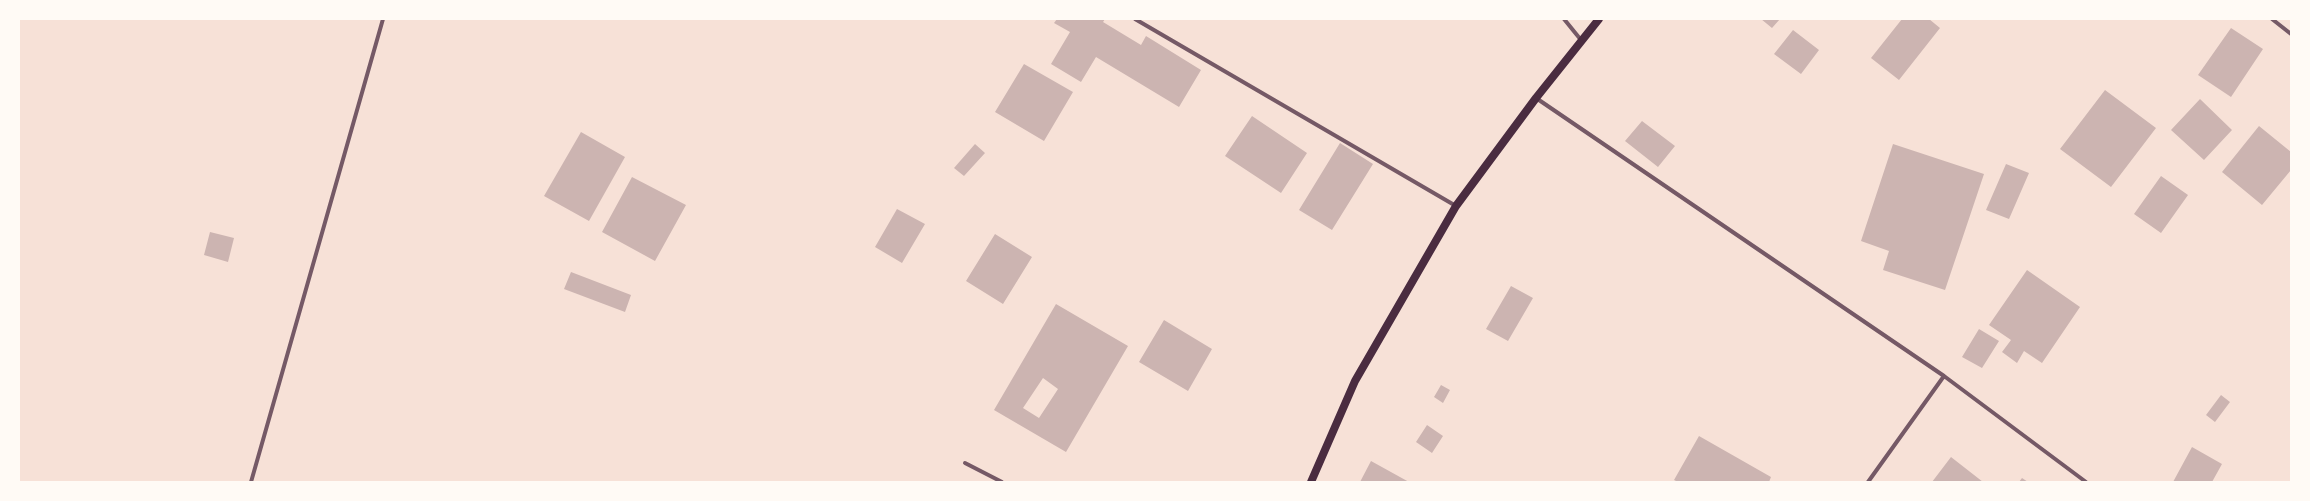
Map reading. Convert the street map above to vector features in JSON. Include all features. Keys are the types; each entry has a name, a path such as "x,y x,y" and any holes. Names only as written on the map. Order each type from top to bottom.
{"main road":[{"path":"1311,482 1356,381 1456,206 1536,98 1599,19"}],"street":[{"path":"251,482 383,19"},
{"path":"1135,19 1456,206"},
{"path":"1564,19 1582,41"},
{"path":"2272,19 2291,34"},
{"path":"1536,98 1944,376 2086,482"},
{"path":"1868,482 1944,376"},
{"path":"965,463 1002,482"}],"building":[{"path":"1057,19 1105,19 1103,22 1141,45 1146,36 1201,70 1179,107 1096,57 1081,82 1051,64 1070,32 1054,23"},
{"path":"1761,19 1780,19 1772,28"},
{"path":"1902,19 1929,19 1940,28 1899,80 1871,58"},
{"path":"2231,28 2263,49 2231,97 2198,75"},
{"path":"1793,30 1819,50 1801,74 1774,54"},
{"path":"1024,64 1073,92 1044,141 995,112"},
{"path":"2105,90 2156,128 2111,187 2060,149"},
{"path":"2200,99 2232,130 2204,160 2171,130"},
{"path":"1252,116 1307,153 1281,193 1225,156"},
{"path":"1642,121 1675,146 1658,167 1625,141"},
{"path":"2259,126 2291,152 2291,170 2262,205 2222,172"},
{"path":"581,132 625,157 589,221 544,196"},
{"path":"1340,143 1373,164 1332,230 1299,210"},
{"path":"975,144 985,153 964,176 954,168"},
{"path":"1893,144 1984,174 1945,290 1883,270 1889,251 1861,241"},
{"path":"2006,164 2029,173 2009,219 1986,210"},
{"path":"2161,176 2188,195 2161,233 2134,214"},
{"path":"632,177 686,205 655,261 602,232"},
{"path":"897,209 925,224 902,263 875,247"},
{"path":"210,232 234,238 228,262 204,255"},
{"path":"995,234 1032,257 1003,304 966,281"},
{"path":"2027,270 2080,307 2042,363 2024,351 2017,363 2002,352 2011,340 1989,325"},
{"path":"571,272 631,295 625,312 564,289"},
{"path":"1511,286 1533,298 1508,341 1486,329"},
{"path":"1056,304 1128,346 1066,452 994,410","holes":["1043,378 1058,389 1039,418 1023,408"]},
{"path":"1164,320 1212,349 1188,391 1139,362"},
{"path":"1979,329 1999,341 1982,368 1962,357"},
{"path":"1441,385 1450,390 1443,403 1434,397"},
{"path":"2221,395 2230,402 2215,422 2206,415"},
{"path":"1427,425 1443,436 1432,453 1416,442"},
{"path":"1699,436 1771,477 1769,482 1678,482 1674,480"},
{"path":"2192,447 2222,464 2212,482 2173,482"},
{"path":"1951,457 1983,482 1932,482"},
{"path":"1371,461 1409,482 1360,482"},
{"path":"2022,478 2028,482 2019,482"}]}
